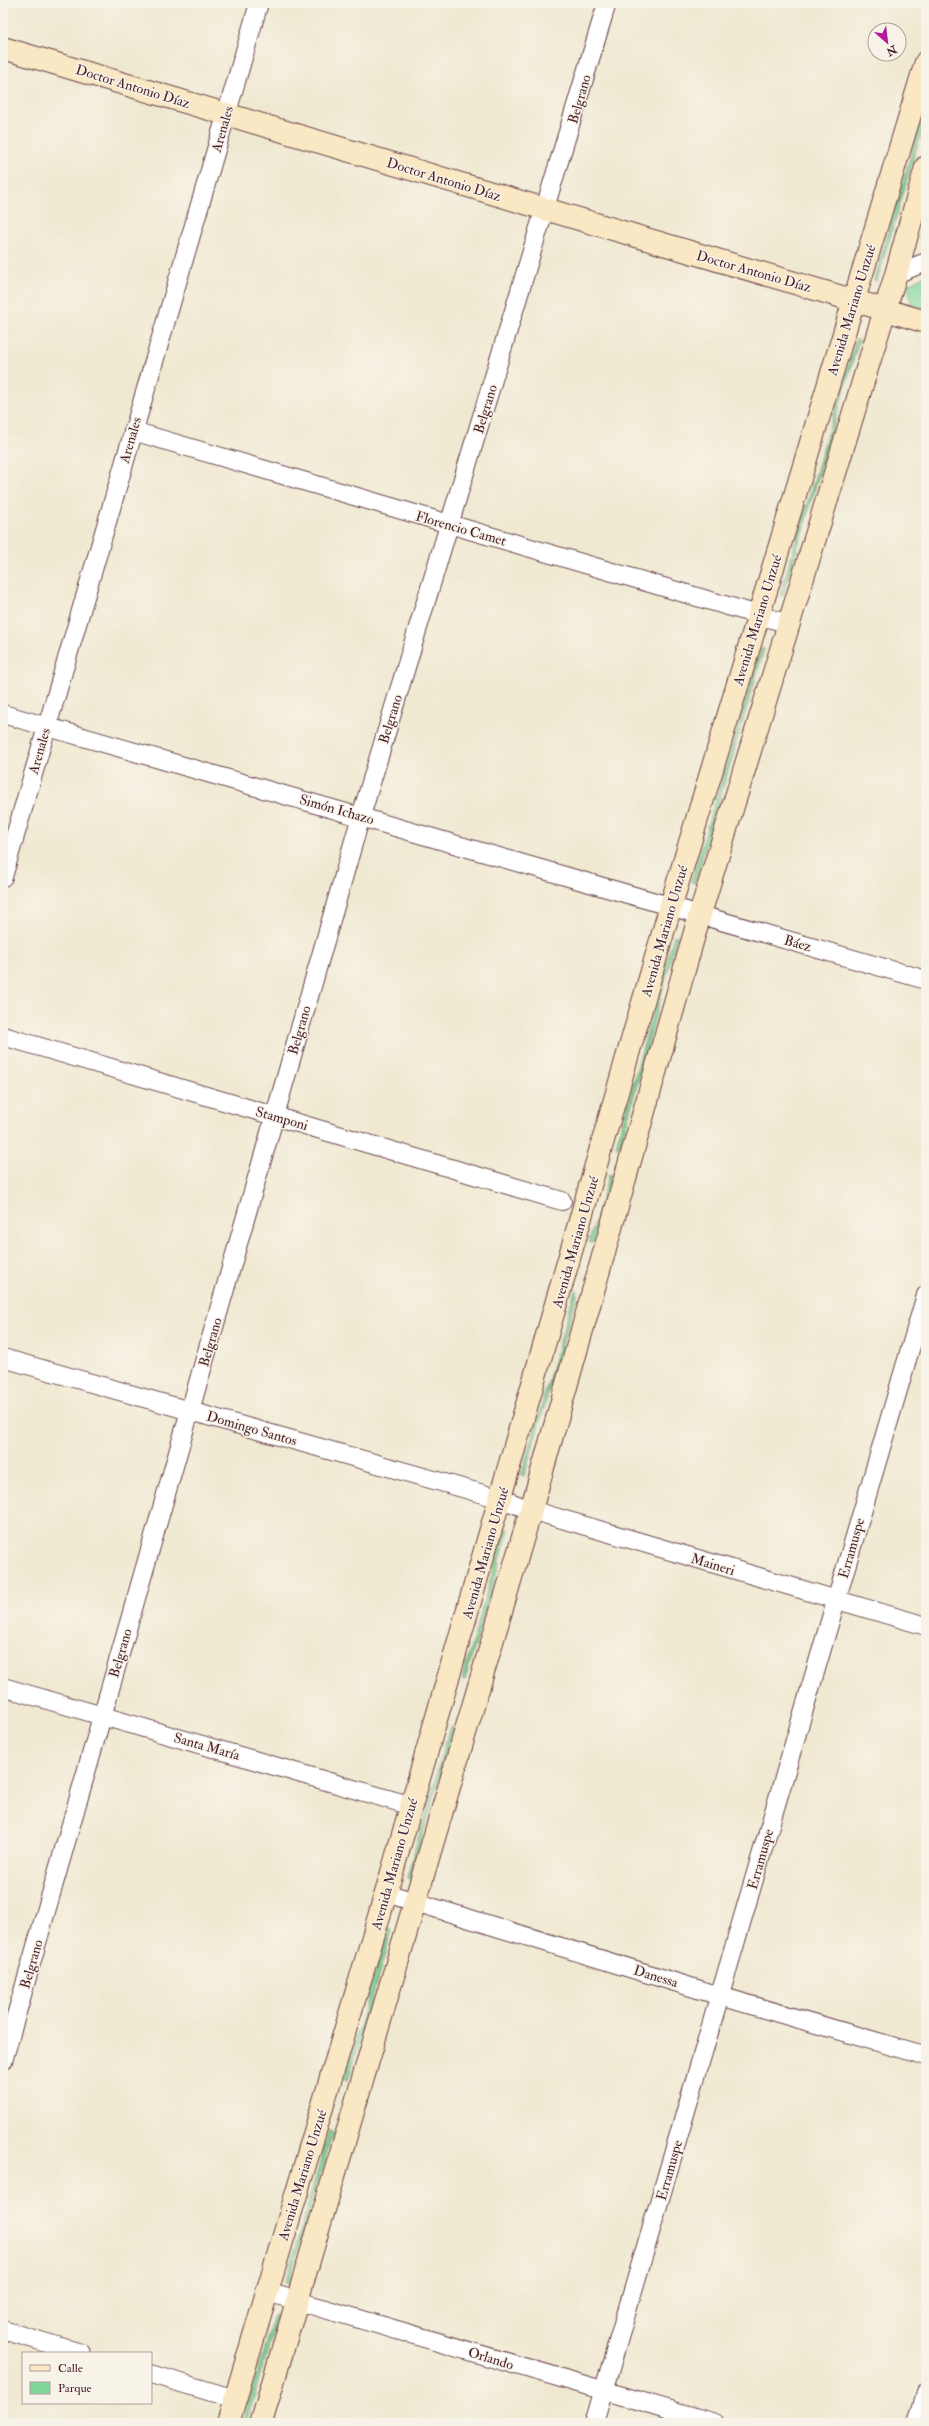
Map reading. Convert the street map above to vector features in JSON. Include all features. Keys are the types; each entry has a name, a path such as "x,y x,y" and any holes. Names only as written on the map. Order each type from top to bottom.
{"main road":[{"name":"Doctor Antonio Díaz","path":"3,48 926,322"},
{"name":"Avenida Mariano Unzué","path":"228,2423 412,1806 671,905 926,62"},
{"path":"261,2423 531,1510 700,914 896,274 926,167"},
{"path":"599,1156 629,1166"},
{"path":"568,1266 598,1274"},
{"path":"442,1701 473,1708"}],"street":[{"name":"Arenales","path":"3,877 46,725 259,3"},
{"name":"Belgrano","path":"3,2061 11,2006 102,1716 361,816 546,209 607,3"},
{"path":"896,274 926,262"},
{"name":"Florencio Camet","path":"133,431 789,624"},
{"name":"Simón Ichazo","path":"3,714 46,725 671,905"},
{"name":"Báez","path":"671,905 926,980"},
{"name":"Stamponi","path":"3,1036 562,1201"},
{"name":"Erramuspe","path":"594,2423 926,1295"},
{"name":"Domingo Santos","path":"3,1358 501,1499"},
{"name":"Maineri","path":"501,1499 531,1510 836,1601 926,1626"},
{"name":"Santa María","path":"3,1687 412,1806"},
{"name":"Danessa","path":"386,1893 720,1996 926,2056"},
{"name":"Orlando","path":"267,2292 715,2423"},
{"path":"3,2330 78,2352"},
{"path":"152,2374 235,2399"},
{"path":"917,2423 926,2393"}],"green space":[{"path":"926,103 926,116 877,281 874,280"},
{"path":"926,217 926,240 920,238"},
{"path":"926,275 926,309 911,304 908,284"},
{"path":"856,339 859,340 783,596 780,595"},
{"path":"761,648 764,649 695,883 691,882"},
{"path":"674,935 677,937 620,1147 616,1146"},
{"path":"609,1175 613,1176 593,1243 589,1242"},
{"path":"575,1290 578,1291 524,1476 521,1475"},
{"path":"505,1528 509,1529 465,1680 462,1679"},
{"path":"450,1727 454,1728 410,1879 407,1878"},
{"path":"388,1928 392,1929 348,2080 344,2079"},
{"path":"329,2130 333,2132 289,2283 286,2282"},
{"path":"274,2315 278,2316 246,2423 242,2423"}]}
